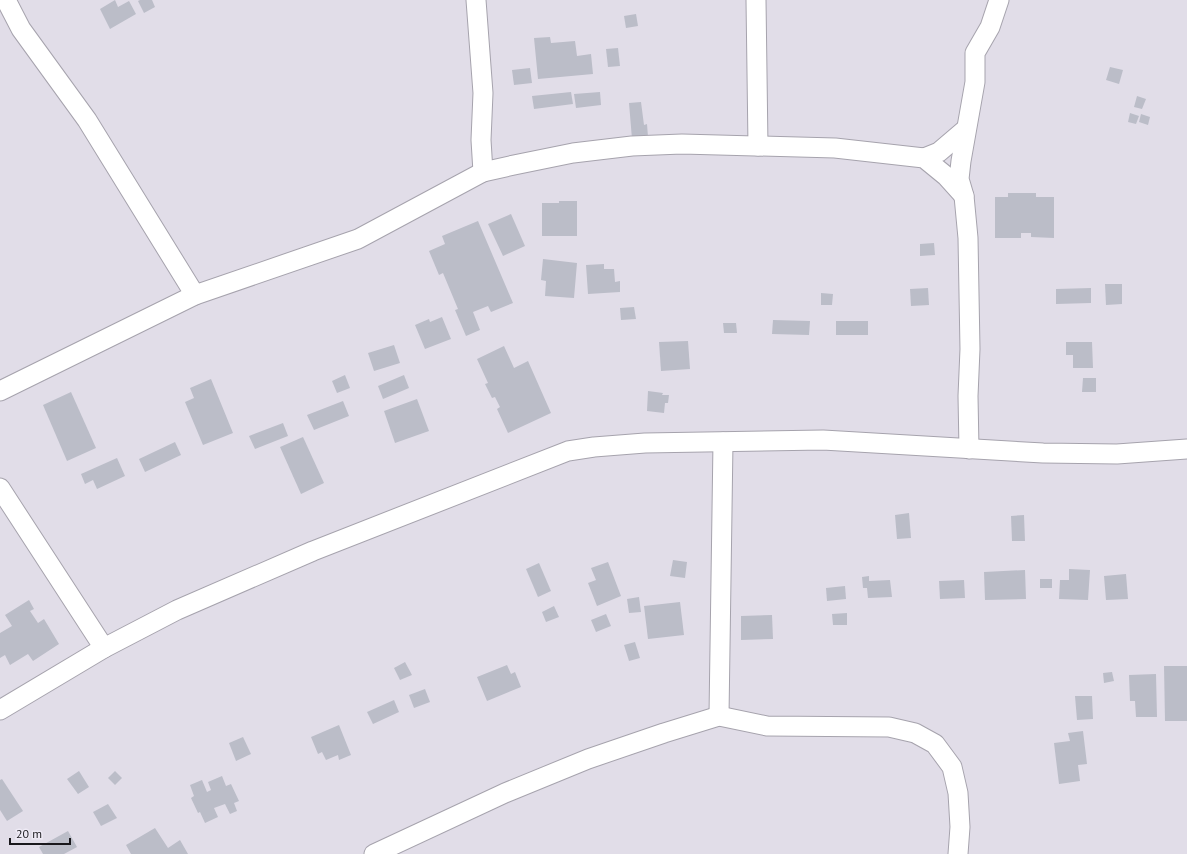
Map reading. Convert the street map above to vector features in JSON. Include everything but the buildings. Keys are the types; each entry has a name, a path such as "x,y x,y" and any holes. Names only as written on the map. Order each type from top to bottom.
{"street":[{"path":"6,0 21,29 87,120 195,295"},
{"path":"476,0 483,93 481,140 483,172"},
{"path":"756,0 758,146"},
{"path":"969,449 968,396 970,350 968,238 964,196 959,179 960,161 975,82 975,53 990,27 999,0"},
{"path":"0,391 195,295 358,239 483,172 572,153 632,146 682,144 835,148 924,158 939,152 966,129"},
{"path":"924,158 946,176 964,196"},
{"path":"0,710 104,648 177,610 313,551 568,451 594,447 645,443 824,440 1042,453 1117,454 1187,448"},
{"path":"719,716 723,442"},
{"path":"0,488 104,648"},
{"path":"374,854 505,793 588,759 719,716 767,726 889,727 915,733 935,744 952,767 958,793 960,827 958,854"}]}
